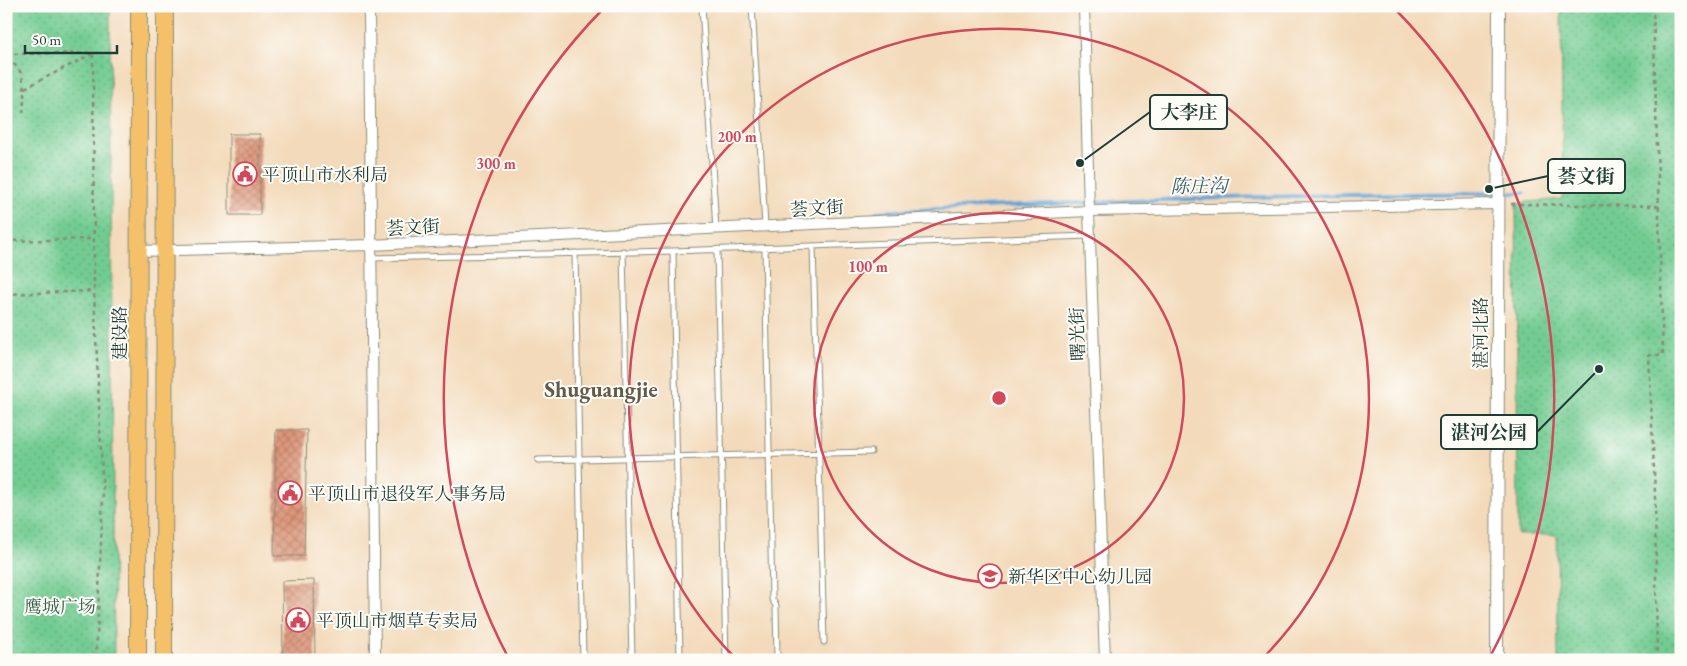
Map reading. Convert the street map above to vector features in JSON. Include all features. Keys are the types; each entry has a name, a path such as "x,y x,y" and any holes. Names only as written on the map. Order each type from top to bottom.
{"main road":[{"name":"建设路","path":"138,660 139,6"},
{"path":"164,660 165,6"}],"street":[{"path":"369,6 375,660"},
{"name":"曙光街","path":"1084,6 1105,660"},
{"name":"湛河北路","path":"1497,660 1499,6"},
{"name":"荟文街","path":"140,251 370,245 716,229 1089,208 1497,195"}],"lane":[{"path":"702,6 716,229"},
{"path":"752,6 764,226"},
{"path":"370,258 717,250 1090,236"},
{"path":"813,246 824,642"},
{"path":"765,248 771,455 772,600 776,606 777,660"},
{"path":"717,250 726,660"},
{"path":"622,251 632,660"},
{"path":"673,251 680,660"},
{"path":"576,253 583,660"},
{"path":"538,460 871,452"}],"path":[{"path":"1652,6 1663,355 1649,355 1656,494 1657,660"},
{"path":"6,54 94,53"},
{"path":"25,88 94,53"},
{"path":"94,53 94,291 103,496 96,660"},
{"path":"6,61 18,69 25,88 23,114"},
{"path":"1497,195 1659,206"},
{"path":"6,241 94,239"},
{"path":"6,294 94,291"}],"green space":[{"name":"鹰城广场","path":"11,6 110,6 114,660 6,660 6,41 11,40"},
{"path":"1561,6 1681,6 1681,660 1558,660 1557,535 1518,535 1516,203 1563,199"}],"building":[{"name":"平顶山市水利局","path":"229,134 260,134 260,215 229,215"},
{"name":"平顶山市退役军人事务局","path":"276,430 307,430 304,556 274,556"},
{"name":"平顶山市烟草专卖局","path":"314,580 315,660 283,660 282,581"}],"waterway":[{"name":"陈庄沟","path":"876,212 1200,199 1524,193"}],"place":[{"name":"大李庄","path":"1080,163"},
{"name":"平顶山市水利局","path":"245,174"},
{"name":"荟文街","path":"1489,189"},
{"name":"湛河公园","path":"1599,369"},
{"name":"平顶山市退役军人事务局","path":"290,493"},
{"name":"新华区中心幼儿园","path":"990,576"},
{"name":"平顶山市烟草专卖局","path":"298,620"}],"district":[{"name":"Shuguangjie","path":"601,389"}]}
